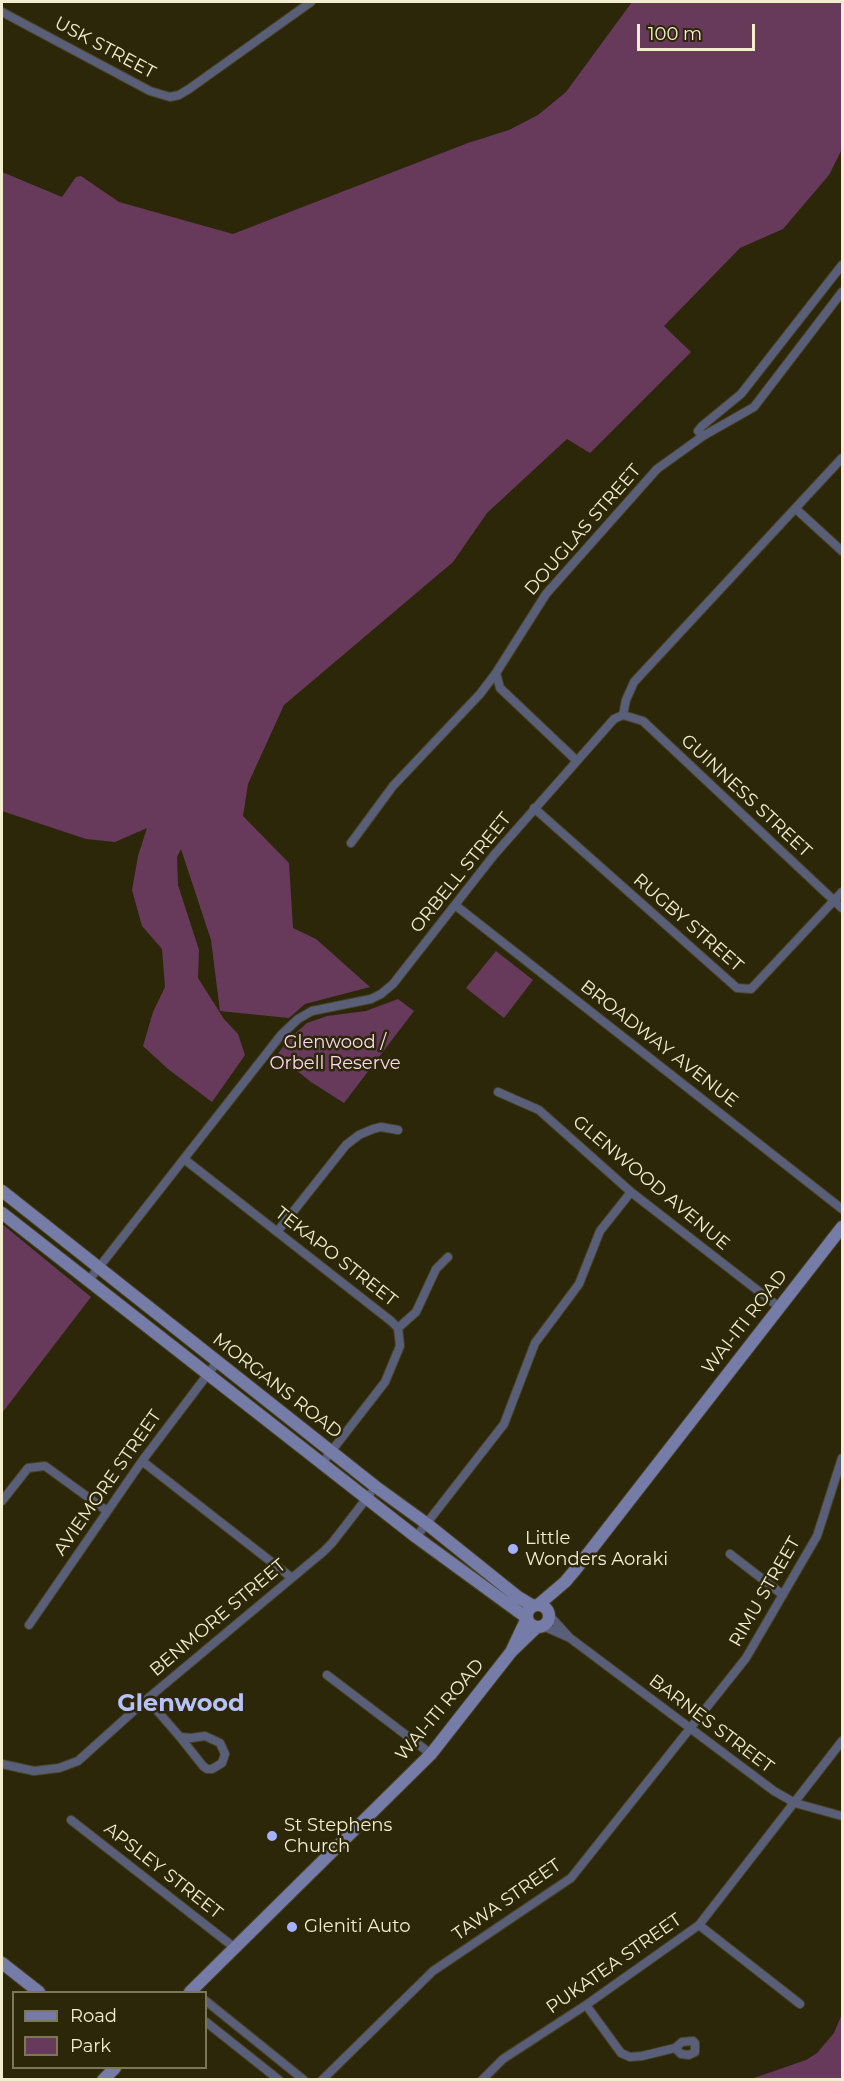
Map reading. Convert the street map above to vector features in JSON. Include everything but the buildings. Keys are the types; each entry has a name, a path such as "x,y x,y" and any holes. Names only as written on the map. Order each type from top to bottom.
{"street":[{"name":"USK STREET","path":"2,12 161,95 174,96 189,89 310,2"},
{"path":"703,436 698,431 702,426 741,394 843,265"},
{"name":"DOUGLAS STREET","path":"351,843 393,786 496,674 546,594 657,470 703,436 753,407 843,292"},
{"path":"623,715 626,700 634,682 843,458"},
{"path":"796,509 843,551"},
{"path":"496,674 500,688 577,761"},
{"name":"ORBELL STREET","path":"88,1280 290,1025 312,1011 365,1001 386,991 534,808 614,719 623,715"},
{"name":"GUINNESS STREET","path":"623,715 643,721 843,908"},
{"name":"RUGBY STREET","path":"534,808 737,988 751,989 843,892"},
{"name":"BROADWAY AVENUE","path":"455,905 843,1209"},
{"name":"GLENWOOD AVENUE","path":"498,1092 539,1110 631,1192 779,1307"},
{"path":"277,1232 346,1145 359,1135 373,1129 381,1127 398,1130"},
{"name":"TEKAPO STREET","path":"184,1159 398,1328 400,1346 390,1372 378,1392 323,1462"},
{"name":"MORGANS ROAD","path":"2,1191 496,1580 536,1605"},
{"path":"416,1537 504,1424 535,1343 579,1284 600,1231 631,1192"},
{"name":"MORGANS ROAD","path":"2,1213 368,1497 416,1537 527,1618"},
{"name":"WAI-ITI ROAD","path":"194,1991 431,1754 511,1652 545,1620 565,1582 843,1227"},
{"path":"398,1328 416,1312 436,1269 448,1257"},
{"name":"AVIEMORE STREET","path":"29,1625 142,1461 217,1362"},
{"name":"RIMU STREET","path":"690,1729 746,1658 817,1536 843,1458"},
{"path":"142,1461 292,1578"},
{"path":"2,1502 28,1468 45,1466 107,1511"},
{"name":"BENMORE STREET","path":"2,1764 34,1771 59,1768 78,1761 147,1699 332,1543 376,1486"},
{"path":"730,1554 783,1595"},
{"name":"WAI-ITI ROAD","path":"536,1605 565,1582"},
{"path":"536,1605 544,1607 545,1620 531,1625 527,1618 528,1611 536,1605"},
{"name":"WAI-ITI ROAD","path":"511,1652 527,1618"},
{"name":"BARNES STREET","path":"545,1620 765,1785 795,1803 843,1816"},
{"path":"327,1675 431,1754"},
{"path":"147,1699 202,1766 213,1769 222,1763 224,1748 212,1739 205,1736 180,1737"},
{"name":"TAWA STREET","path":"322,2079 433,1971 571,1878 690,1729"},
{"name":"PUKATEA STREET","path":"482,2079 503,2059 586,2005 699,1925 843,1741"},
{"name":"APSLEY STREET","path":"71,1820 235,1948"},
{"path":"699,1925 800,2004"},
{"path":"2,1964 38,1991"},
{"path":"207,2002 304,2079"},
{"path":"586,2005 621,2053 642,2056 675,2048"},
{"path":"207,2023 279,2079"}],"green space":[{"path":"632,2 842,2 842,149 829,175 783,229 740,248 664,326 691,352 590,453 567,439 487,513 453,562 284,705 248,784 243,816 289,863 293,928 316,939 370,987 305,1004 289,1018 220,1011 211,940 181,849 177,857 178,885 199,950 198,978 224,1019 238,1034 245,1055 212,1102 168,1069 143,1046 153,1012 165,987 162,949 142,926 132,890 138,856 147,828 115,842 86,839 2,811 2,172 62,197 76,177 81,176 119,202 233,234 468,143 509,130 538,115 566,92"},
{"path":"496,951 533,980 504,1018 466,988"},
{"name":"Glenwood / Orbell Reserve","path":"398,999 414,1011 344,1103 311,1082 277,1055 289,1039 307,1023 327,1016 366,1011"},
{"path":"2,1224 91,1297 2,1413"},
{"path":"842,2014 842,2079 751,2079 806,2060 817,2053 834,2033"}],"place":[{"name":"Little Wonders Aoraki","path":"513,1549"},
{"name":"St Stephens Church","path":"272,1836"},
{"name":"Gleniti Auto","path":"292,1927"}],"district":[{"name":"Glenwood","path":"181,1704"}]}
